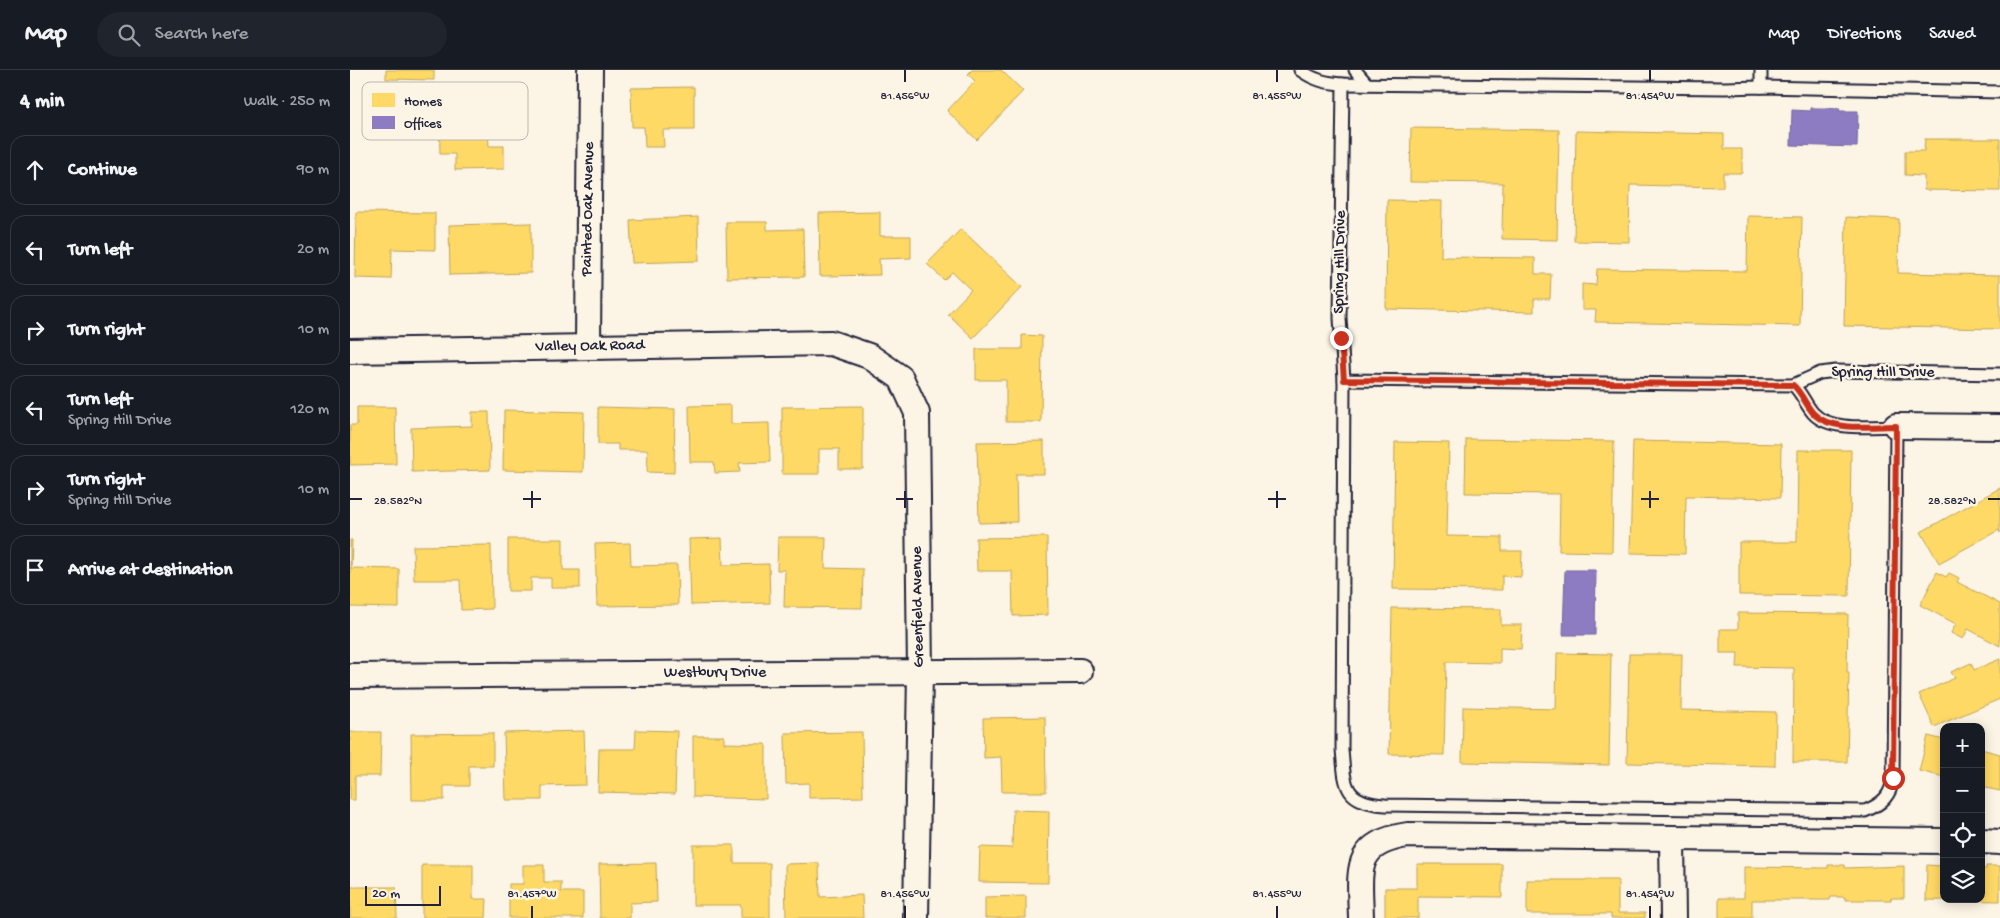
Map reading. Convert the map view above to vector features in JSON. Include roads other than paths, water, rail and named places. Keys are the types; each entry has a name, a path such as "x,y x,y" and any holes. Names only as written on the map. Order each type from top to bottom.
{"street":[{"name":"Painted Oak Avenue","path":"588,348 590,70"},
{"name":"Valley Oak Road","path":"350,352 831,343"},
{"name":"Greenfield Avenue","path":"831,343 869,356 901,378 917,413 920,672 916,918"},
{"path":"1896,426 2000,427"},
{"name":"Westbury Drive","path":"350,676 1080,671"},
{"path":"1361,918 1360,876 1367,852 1378,843 1392,838 1408,836 1940,841"},
{"path":"1672,838 1673,918"},
{"path":"1985,841 2000,842"}],"lane":[{"path":"1300,70 1312,79 1326,83 1343,84 1761,87 2000,92"},
{"path":"1355,70 1367,84"},
{"path":"1761,70 1761,87"},
{"name":"Spring Hill Drive","path":"1343,84 1340,318 1344,380 1793,385 1820,373 1836,371 2000,374"},
{"path":"1344,380 1342,749 1345,778 1349,791 1357,799 1370,804 1854,811 1870,808 1886,799 1892,788 1896,426 1835,425 1825,422 1813,413 1801,392 1793,385"}]}
